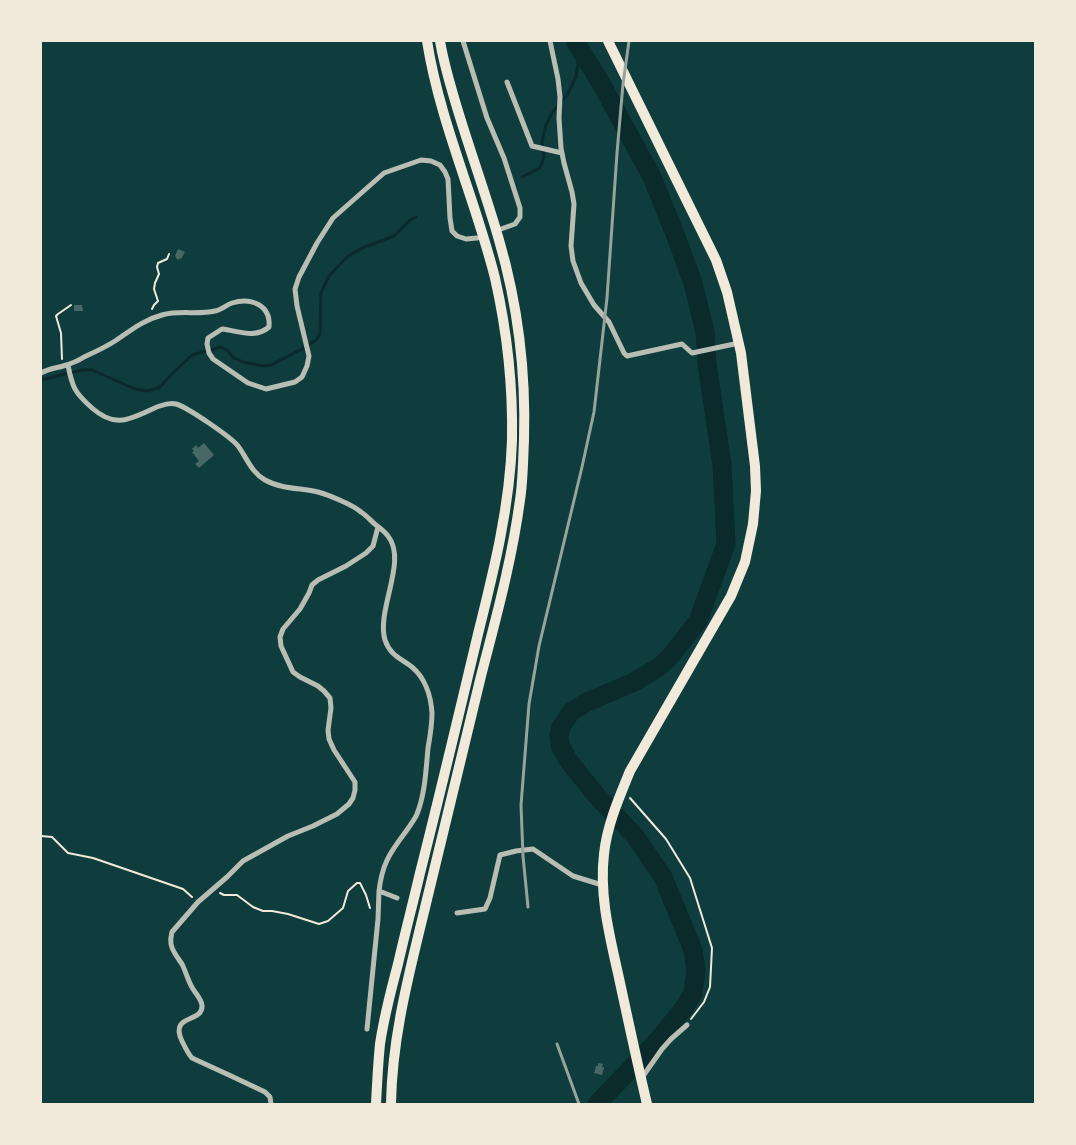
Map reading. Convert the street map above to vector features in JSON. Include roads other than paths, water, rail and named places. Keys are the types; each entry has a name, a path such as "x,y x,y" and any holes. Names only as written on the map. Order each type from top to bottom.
{"highway":[{"path":"376,1104 380,1042 390,992 492,578 508,497 512,440 510,383 504,318 485,243 448,129 435,82 427,41"},
{"path":"391,1104 395,1046 404,996 505,580 520,499 524,439 523,380 517,316 499,238 461,124 448,79 440,41"},
{"path":"608,41 716,260 727,292 739,342 756,491 753,524 744,562 731,596 630,772 620,793 604,854 603,885 606,912 647,1104"}],"street":[{"path":"462,41 487,118 504,158 520,208 520,217 515,224 501,229"},
{"path":"550,41 560,97 558,118 562,153 574,204 570,246 573,261 581,283 594,305 609,322 624,353 627,356 682,344 692,354 739,342"},
{"path":"507,82 532,146 562,153"},
{"path":"41,373 66,365 114,342 136,326 163,314 217,311 232,303 248,300 260,304 266,310 270,319 269,327 255,334 222,329 208,338 209,354 213,359 248,383 266,389 295,382 302,376 309,356 297,306 295,289 317,243 333,218 369,184 384,173 422,160 440,165 445,172 448,180 452,231 457,236 466,239 477,238"},
{"path":"66,365 75,390 103,417 114,421 123,421 167,403 175,404 188,410 230,438 238,445 256,474 265,480 282,486 320,493 340,501 360,511 389,536 394,550 394,564 383,620 383,634 388,648 420,675 428,692 432,713 423,796 417,816 389,854 380,876 367,1029"},
{"path":"271,1104 270,1097 265,1092 192,1058 188,1053 178,1029 182,1024 198,1014 202,1010 202,1006 171,945 172,932 198,902 242,861 288,836 337,814 353,798 354,782 329,740 330,698 318,686 293,672 281,646 280,637 283,629 300,609 312,586 318,580 346,566 366,553 373,546 378,527"},
{"path":"457,914 485,909 490,898 500,855 516,851 533,849 572,876 603,885"},
{"path":"379,891 397,898"},
{"path":"641,1079 667,1044 687,1024"}],"waterway":[{"path":"575,41 602,85 652,177 693,283 705,332 707,364 722,465 726,544 698,621 669,658 659,667 634,682 585,703 571,712 561,727 560,745 568,760 596,795 635,836 663,877 693,950 696,970 693,993 684,1008 659,1039 597,1104"},
{"path":"522,177 540,168 544,157 542,141 546,125 552,113 567,95 576,77 580,50"},
{"path":"41,380 82,370 92,370 135,389 147,391 159,388 192,355 221,347 227,350 234,358 243,362 263,366 271,365 316,340 320,334 321,293 329,276 347,257 362,248 394,236 409,221 416,217"}],"railway":[{"path":"528,907 521,805 529,704 539,646 594,412 607,298 617,153 629,41"},
{"path":"557,1044 579,1104"}]}
